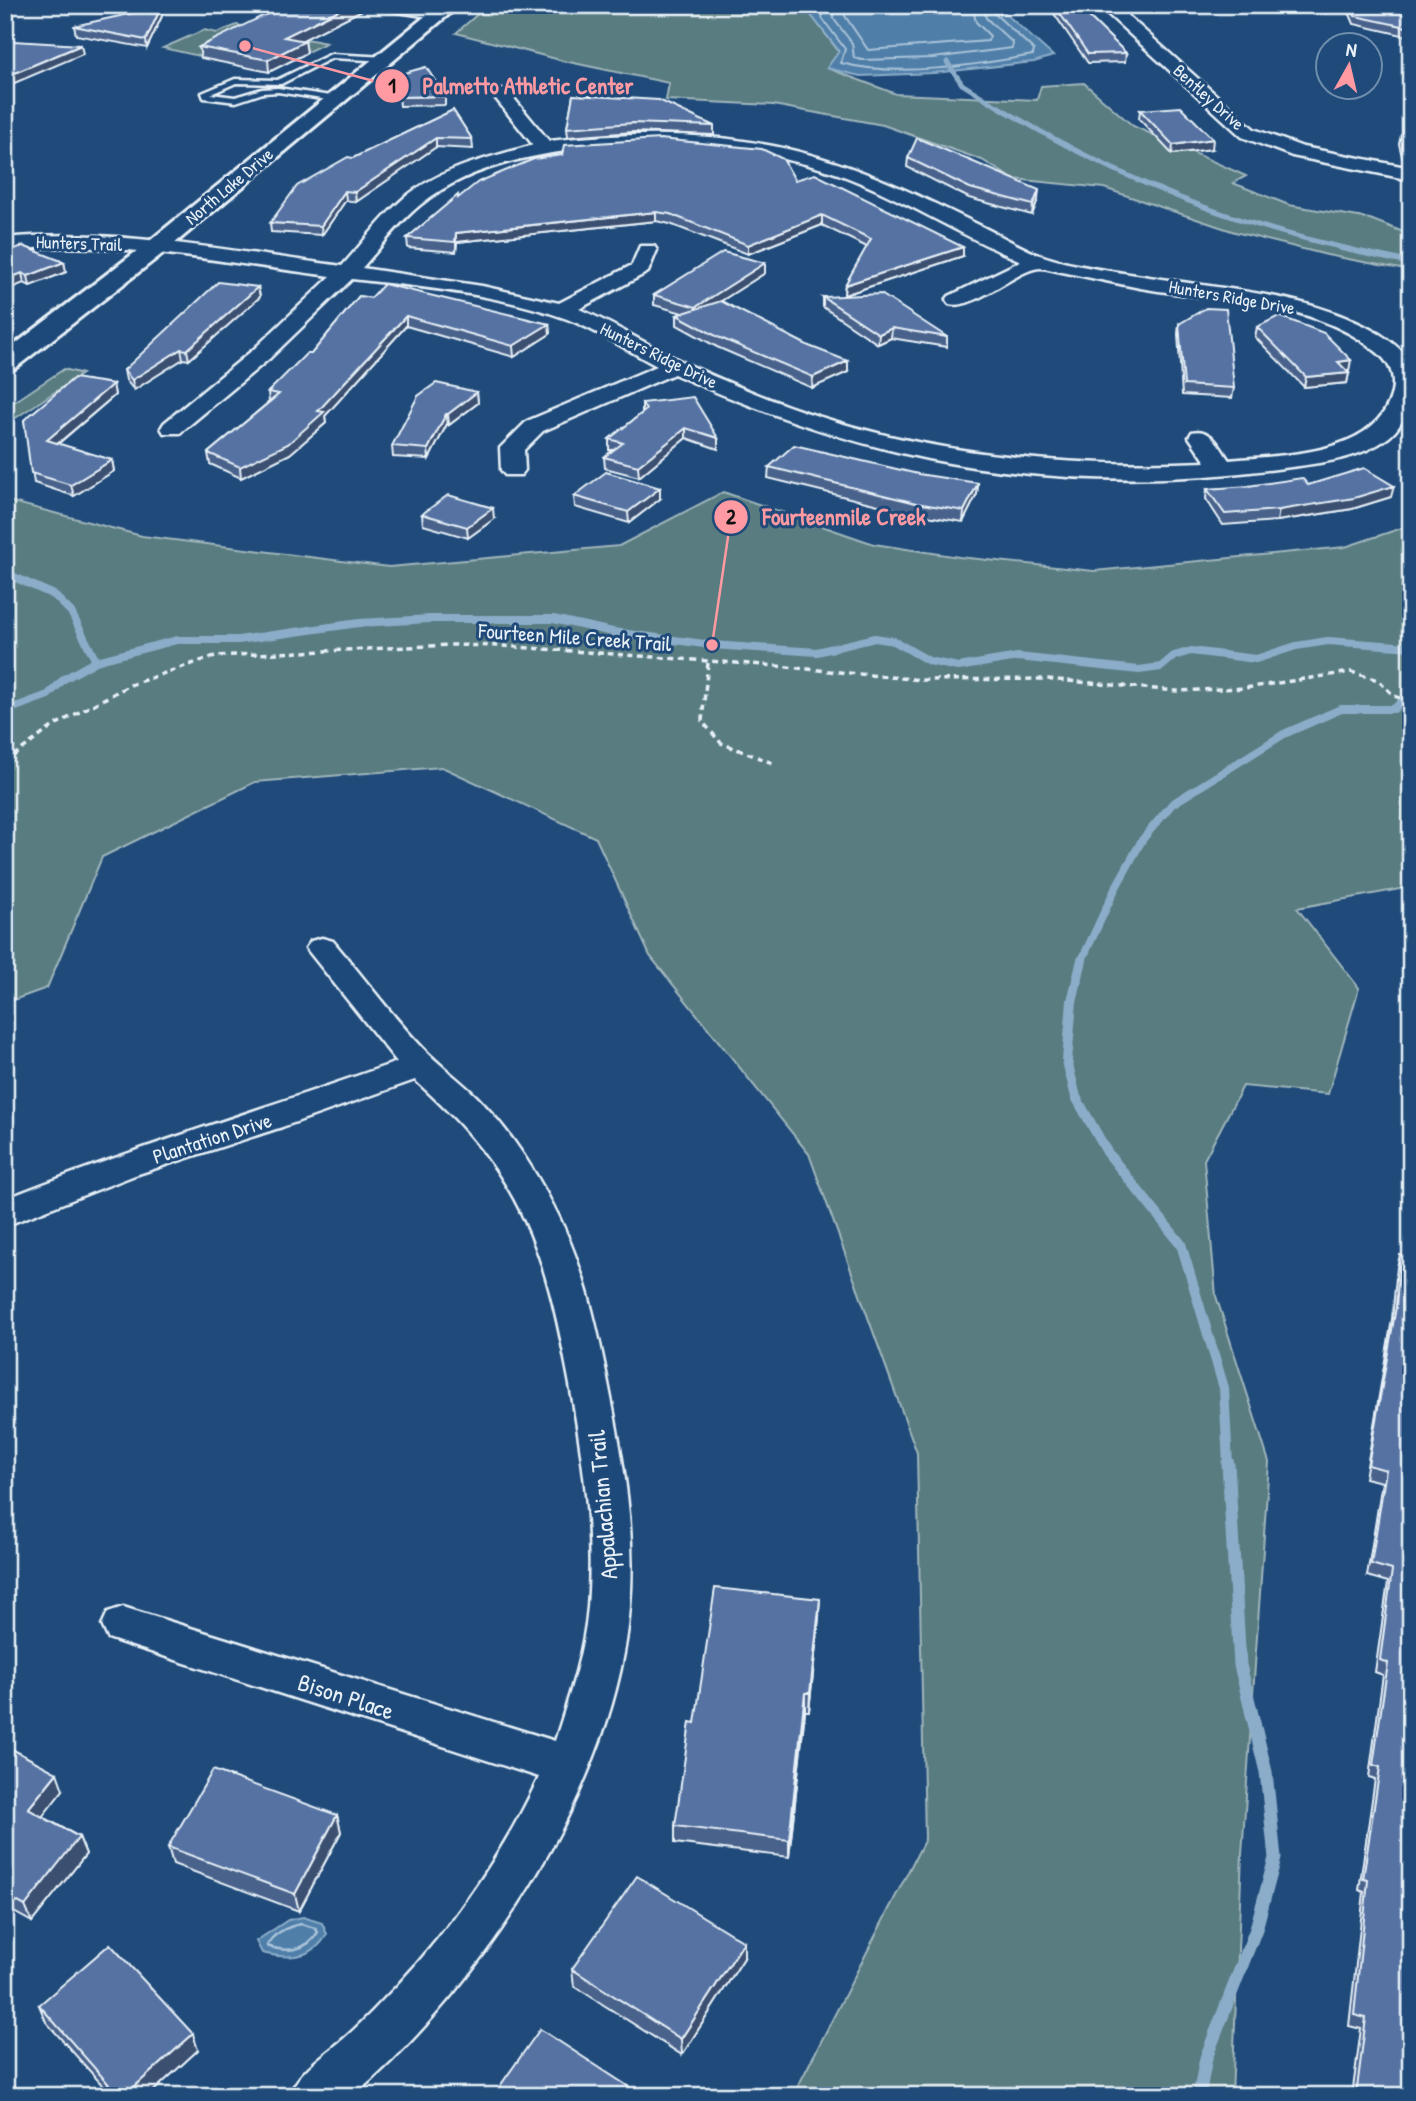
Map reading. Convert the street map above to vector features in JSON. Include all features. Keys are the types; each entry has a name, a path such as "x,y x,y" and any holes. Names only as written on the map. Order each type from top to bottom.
{"main road":[{"name":"North Lake Drive","path":"5,364 154,248 446,9"}],"street":[{"path":"387,5 446,9"},
{"name":"Bentley Drive","path":"1106,5 1248,133 1298,152 1411,174"},
{"path":"501,94 545,148"},
{"name":"Hunters Ridge Drive","path":"154,248 346,273 461,289 562,310 635,343 675,366 805,420 881,442 997,463 1119,471 1223,468 1331,452 1363,442 1386,430 1402,395 1406,379 1404,358 1346,326 1278,302 1137,282 1037,261 846,171 790,154 742,146 674,141 545,148 466,172 423,193 398,213 346,273 263,355 172,428"},
{"name":"Hunters Trail","path":"5,244 66,239 154,248"},
{"path":"562,310 641,268 648,250"},
{"path":"956,300 1037,261"},
{"path":"513,470 512,448 535,426 675,366"},
{"path":"1200,437 1223,468"},
{"name":"Appalachian Trail","path":"314,2096 350,2069 423,1992 477,1923 535,1833 569,1766 597,1687 609,1611 610,1575 610,1539 599,1439 576,1318 561,1263 540,1212 499,1143 458,1098 421,1066 322,948"},
{"name":"Plantation Drive","path":"5,1213 123,1166 270,1119 421,1066"},
{"name":"Bison Place","path":"123,1625 569,1766"}],"lane":[{"path":"334,99 278,86 235,81 206,93 221,99 236,100 278,86 331,56 386,59"}],"path":[{"name":"Fourteen Mile Creek Trail","path":"5,762 55,725 130,685 215,656 452,645 503,646 777,666 922,680 1048,679 1176,691 1245,688 1351,672 1378,680 1394,696 1411,701"},
{"path":"708,663 702,693 702,721 721,743 775,765"}],"green space":[{"path":"488,5 822,5 811,15 839,52 827,68 896,94 1037,100 1041,86 1084,83 1133,126 1246,176 1233,183 1289,205 1370,219 1411,235 1411,271 1327,255 1235,232 1104,188 1013,179 982,160 883,125 773,105 666,100 669,83 564,61 456,33"},
{"path":"237,25 326,43 267,71 163,48 204,30 217,33"},
{"path":"64,369 82,374 5,425 5,408"},
{"path":"723,492 874,544 959,557 1094,571 1345,547 1411,525 1411,887 1297,908 1359,988 1328,1094 1243,1086 1204,1160 1216,1296 1269,1462 1242,1854 1232,2096 793,2096 925,1839 917,1453 809,1154 650,956 596,838 442,767 255,782 102,857 47,988 5,1003 5,500 142,536 389,567 619,546"}],"water":[{"path":"822,5 996,5 1053,56 1034,62 934,73 860,76 827,68 839,51 811,15"},
{"path":"303,1917 322,1923 327,1934 321,1943 299,1955 262,1953 256,1941 288,1920"}],"building":[{"path":"285,5 349,5 284,37 305,41 268,60 199,47"},
{"path":"1054,5 1077,5 1126,53 1088,54"},
{"path":"1351,5 1377,5 1411,14 1411,28 1355,16"},
{"path":"161,7 146,40 74,26"},
{"path":"13,41 81,45 5,77 5,48"},
{"path":"426,67 445,96 399,97 404,73"},
{"path":"573,95 659,100 714,126 633,123 567,128"},
{"path":"1181,107 1213,139 1173,145 1140,110"},
{"path":"453,110 472,139 436,138 355,192 345,191 321,226 270,223 297,186 348,157 353,158"},
{"path":"1401,135 1411,135 1411,157 1406,155"},
{"path":"917,138 1039,190 1033,205 970,188 908,158"},
{"path":"660,139 762,149 783,159 795,180 815,174 963,247 845,285 871,239 822,215 748,245 670,214 656,212 456,233 455,242 407,238 458,195 458,198 478,182 534,159 562,155 564,145"},
{"path":"23,246 64,262 28,276 22,273 5,280 5,252"},
{"path":"723,252 765,263 696,307 654,295"},
{"path":"218,282 258,287 187,350 181,349 132,380 124,370"},
{"path":"384,284 549,324 513,346 406,316 318,411 324,412 288,444 240,467 208,453 279,394 268,392 307,353 312,353 359,296 371,298"},
{"path":"881,294 947,337 892,328 879,334 823,297"},
{"path":"721,301 809,346 848,361 813,377 718,337 677,315"},
{"path":"1206,308 1226,309 1234,388 1184,385 1179,324"},
{"path":"1279,316 1324,333 1351,360 1338,362 1349,373 1306,377 1257,327"},
{"path":"74,378 113,384 47,440 112,460 71,485 31,473 24,420"},
{"path":"436,383 477,392 446,414 428,449 392,446 418,396"},
{"path":"693,397 718,438 686,428 638,466 604,457 623,443 609,439 646,410 642,403"},
{"path":"794,445 918,474 978,483 964,511 916,503 769,467"},
{"path":"1364,468 1394,486 1354,498 1279,510 1225,514 1207,489 1302,478 1308,485"},
{"path":"606,472 660,488 628,512 574,496"},
{"path":"448,495 493,508 467,527 422,514"},
{"path":"1411,1246 1411,2096 1356,2096 1366,2018 1354,2015 1368,1880 1363,1879 1380,1767 1373,1765 1388,1663 1380,1660 1392,1570 1371,1564 1386,1470 1368,1465 1396,1307 1400,1255 1409,1257"},
{"path":"715,1588 820,1599 810,1693 805,1693 789,1840 675,1826 690,1722 695,1723"},
{"path":"8,1747 57,1773 28,1809 79,1837 25,1906 5,1895 5,1750"},
{"path":"213,1770 337,1815 295,1894 168,1847"},
{"path":"637,1876 744,1942 681,2039 572,1969"},
{"path":"110,1944 193,2034 124,2096 119,2096 39,2005"},
{"path":"540,2029 643,2096 493,2096"}],"waterway":[{"path":"947,62 962,84 1008,113 1100,163 1196,204 1245,221 1349,249"},
{"path":"1341,248 1411,263"},
{"path":"5,573 54,595 71,612 96,661"},
{"path":"96,661 177,640 238,640 359,623 430,619 553,619 613,632 712,645 817,652 875,638 894,641 929,661 958,667 1018,657 1139,670 1161,667 1174,656 1191,651 1256,659 1296,646 1328,641 1411,647"},
{"path":"5,711 48,695 64,679 96,661"},
{"path":"1081,962 1115,889 1142,840 1172,804 1284,734 1341,709 1394,709 1411,692"},
{"path":"1082,960 1072,1001 1067,1061 1076,1097 1107,1152 1181,1244 1224,1388 1228,1465"},
{"path":"1199,2096 1206,2058 1256,1929 1275,1858 1266,1772 1240,1665 1228,1463"}],"place":[{"name":"Palmetto Athletic Center","path":"245,46"},
{"name":"Fourteenmile Creek","path":"712,645"}]}
